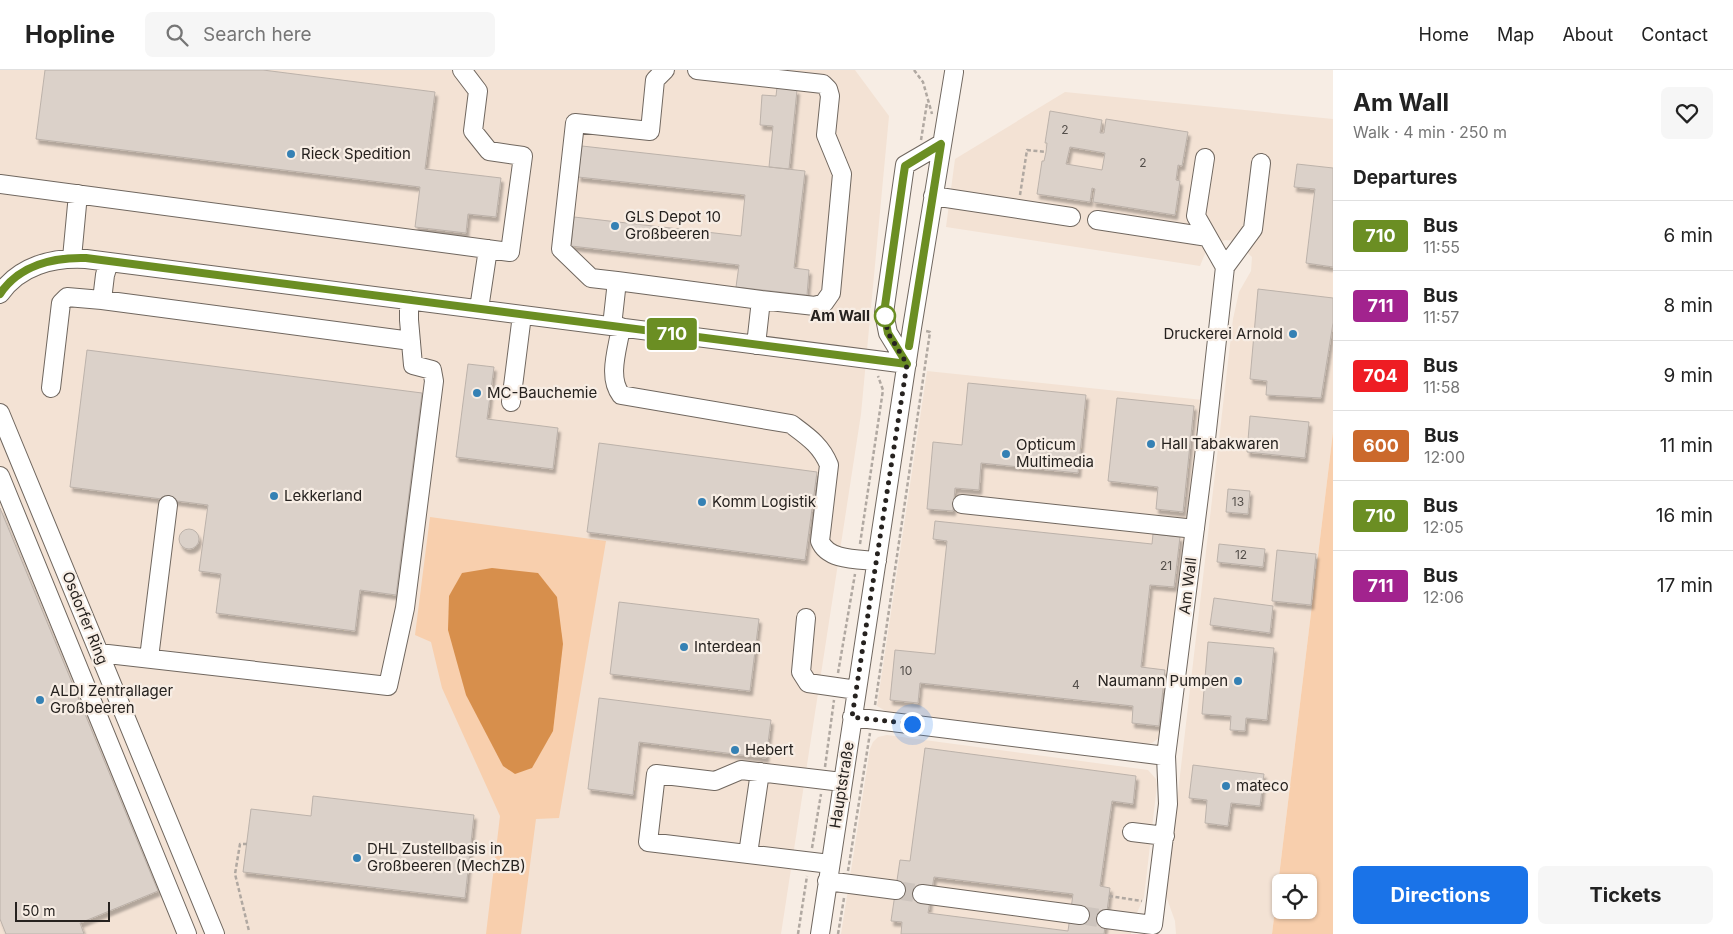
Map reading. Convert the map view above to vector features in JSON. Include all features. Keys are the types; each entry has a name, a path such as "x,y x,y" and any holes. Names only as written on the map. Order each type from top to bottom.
{"street":[{"path":"0,184 510,252 523,156 489,151 473,131 478,91 462,70"},
{"path":"665,70 655,80 650,132 575,123 561,249 591,278 814,306 824,303 831,293 842,174 826,135 829,93 823,84 697,70"},
{"name":"Hauptstraße","path":"820,934 941,144 955,71"},
{"path":"907,364 888,333 884,313 904,172 905,166 941,144"},
{"path":"1205,158 1196,216 1225,267 1253,229 1261,162"},
{"path":"72,258 78,194"},
{"path":"933,196 1071,216"},
{"path":"1097,220 1208,237"},
{"path":"479,309 488,248"},
{"path":"1,290 17,276 34,266 52,260 72,258 907,364"},
{"path":"102,300 105,275 109,262"},
{"name":"Am Wall","path":"1106,919 1153,926 1168,804 1166,756 1225,267"},
{"path":"617,281 613,378 621,395 791,424 811,438 825,455 829,465 820,541 823,547 835,555 877,561"},
{"path":"51,388 61,304 67,297 411,341"},
{"path":"99,653 388,686 405,608 434,381 432,370 414,365 409,300"},
{"path":"756,345 761,300"},
{"path":"511,402 522,314"},
{"name":"Osdorfer Ring","path":"0,413 215,934"},
{"path":"0,476 187,934"},
{"path":"962,504 1195,528"},
{"path":"148,658 168,505"},
{"path":"806,618 802,672 804,678 808,683 857,690"},
{"path":"852,717 1166,756"},
{"path":"830,864 648,842 656,774 715,781 741,770 842,782"},
{"path":"748,854 760,772"},
{"path":"1132,832 1165,836"},
{"path":"827,881 896,890"},
{"path":"922,894 1080,915"}],"path":[{"path":"914,70 923,82 931,110"},
{"path":"1018,208 1027,150 1046,152"},
{"path":"838,934 873,719 930,332 922,330"},
{"path":"798,934 883,390 877,378 878,372"},
{"path":"247,844 240,844 236,874 249,931"},
{"path":"1109,896 1146,901"}],"shaded area":[{"path":"0,70 855,70 889,116 861,414 781,934 0,934"},
{"path":"1065,92 1333,119 1333,432 1279,874 1272,874 1272,919 1274,919 1272,934 1176,934 1175,921 1166,896 1233,319 1239,292 1251,271 1252,257 1235,241 1225,240 1207,249 1200,266 946,227 955,159"},
{"path":"927,371 1203,400 1163,732 1152,743 1136,746 891,714 877,706"},
{"path":"1333,432 1333,934 1272,934 1274,919 1317,919 1317,874 1279,874"},
{"path":"430,517 606,541 559,818 536,819 521,934 486,934 500,816 442,688 431,642 415,635"},
{"path":"492,568 538,573 557,597 563,644 553,731 532,768 515,774 503,766 466,695 448,630 449,596 462,573"},
{"path":"887,735 1148,770 1156,779 1157,785 1144,897 1132,924 1131,934 841,934 870,749 878,737"}],"building":[{"name":"Rieck Spedition","path":"45,70 263,70 435,92 425,169 501,178 496,217 468,214 466,233 415,227 420,187 36,139"},
{"path":"777,87 797,90 789,169 769,167 773,126 760,125 762,95 776,96"},
{"path":"1050,111 1102,120 1100,133 1104,133 1106,119 1188,132 1182,166 1178,165 1176,180 1180,181 1175,215 1093,202 1095,189 1092,188 1090,202 1037,194 1042,161 1044,161 1046,152 1047,143 1045,143","holes":["1070,147 1105,153 1102,170 1066,164"]},
{"name":"GLS Depot 10 Großbeeren","path":"582,146 805,171 794,268 809,270 807,295 736,287 739,265 571,246 574,217 741,236 745,195 578,177"},
{"path":"1297,164 1333,168 1333,267 1306,263 1315,189 1294,187"},
{"name":"Druckerei Arnold","path":"1258,289 1333,298 1333,323 1321,398 1266,395 1267,381 1250,379"},
{"name":"Lekkerland","path":"87,350 422,393 396,595 360,590 355,631 216,613 221,574 199,571 208,505 70,487"},
{"name":"MC-Bauchemie","path":"468,364 494,367 487,419 558,428 553,469 456,457"},
{"name":"Opticum Multimedia","path":"968,383 1086,395 1078,473 981,463 979,490 955,488 953,511 927,509 933,442 962,445"},
{"name":"Hall Tabakwaren","path":"1117,398 1194,406 1183,512 1156,509 1158,487 1108,481"},
{"path":"1250,416 1309,422 1305,458 1247,452"},
{"name":"Komm Logistik","path":"599,443 817,472 805,560 587,532"},
{"path":"1228,489 1250,491 1248,514 1226,512"},
{"name":"ALDI Zentrallager Großbeeren","path":"0,508 158,891 80,923 84,934 6,934 0,919"},
{"path":"935,521 1152,544 1153,534 1180,537 1174,587 1150,585 1141,667 1165,670 1159,726 1132,723 1133,706 920,683 918,703 890,700 895,650 935,654 947,541 933,539"},
{"path":"189,529 196,532 199,539 196,546 189,549 182,546 179,539 182,532"},
{"path":"1219,544 1265,549 1263,567 1217,562"},
{"path":"1277,550 1316,554 1311,605 1272,601"},
{"path":"1214,598 1273,606 1270,633 1210,625"},
{"name":"Interdean","path":"619,602 759,619 750,691 610,674"},
{"name":"Naumann Pumpen","path":"1208,642 1274,648 1267,720 1246,718 1245,731 1230,730 1231,716 1202,714"},
{"name":"Hebert","path":"599,698 771,720 766,758 639,742 633,795 588,789"},
{"path":"925,748 1136,776 1133,804 1112,801 1100,886 1110,888 1104,934 901,934 902,922 891,921 900,860 910,861","holes":["934,877 1073,894 1068,931 928,913"]},
{"name":"mateco","path":"1193,765 1264,774 1260,806 1231,803 1228,826 1205,823 1207,800 1189,798"},
{"name":"DHL Zustellbasis in Großbeeren (MechZB)","path":"313,796 474,815 465,898 243,872 251,809 311,816"}],"tunnel":[{"path":"896,890 922,894"},
{"path":"1080,915 1106,919"}],"bus line":[{"name":"710","path":"0,294 12,280 34,266 59,259 86,258 907,364 888,333 884,313 905,166 941,144 909,346"}],"place":[{"name":"Rieck Spedition","path":"291,154"},
{"name":"GLS Depot 10 Großbeeren","path":"615,226"},
{"name":"Am Wall","path":"885,316"},
{"name":"Druckerei Arnold","path":"1293,334"},
{"name":"MC-Bauchemie","path":"477,393"},
{"name":"Hall Tabakwaren","path":"1151,444"},
{"name":"Opticum Multimedia","path":"1006,454"},
{"name":"Lekkerland","path":"274,496"},
{"name":"Komm Logistik","path":"702,502"},
{"name":"Interdean","path":"684,647"},
{"name":"Naumann Pumpen","path":"1238,681"},
{"name":"ALDI Zentrallager Großbeeren","path":"40,700"},
{"name":"Hebert","path":"735,750"},
{"name":"mateco","path":"1226,786"},
{"name":"DHL Zustellbasis in Großbeeren (MechZB)","path":"357,858"}],"route":[{"path":"885,316 884,313 888,333 907,364 852,717 912,724"}]}
